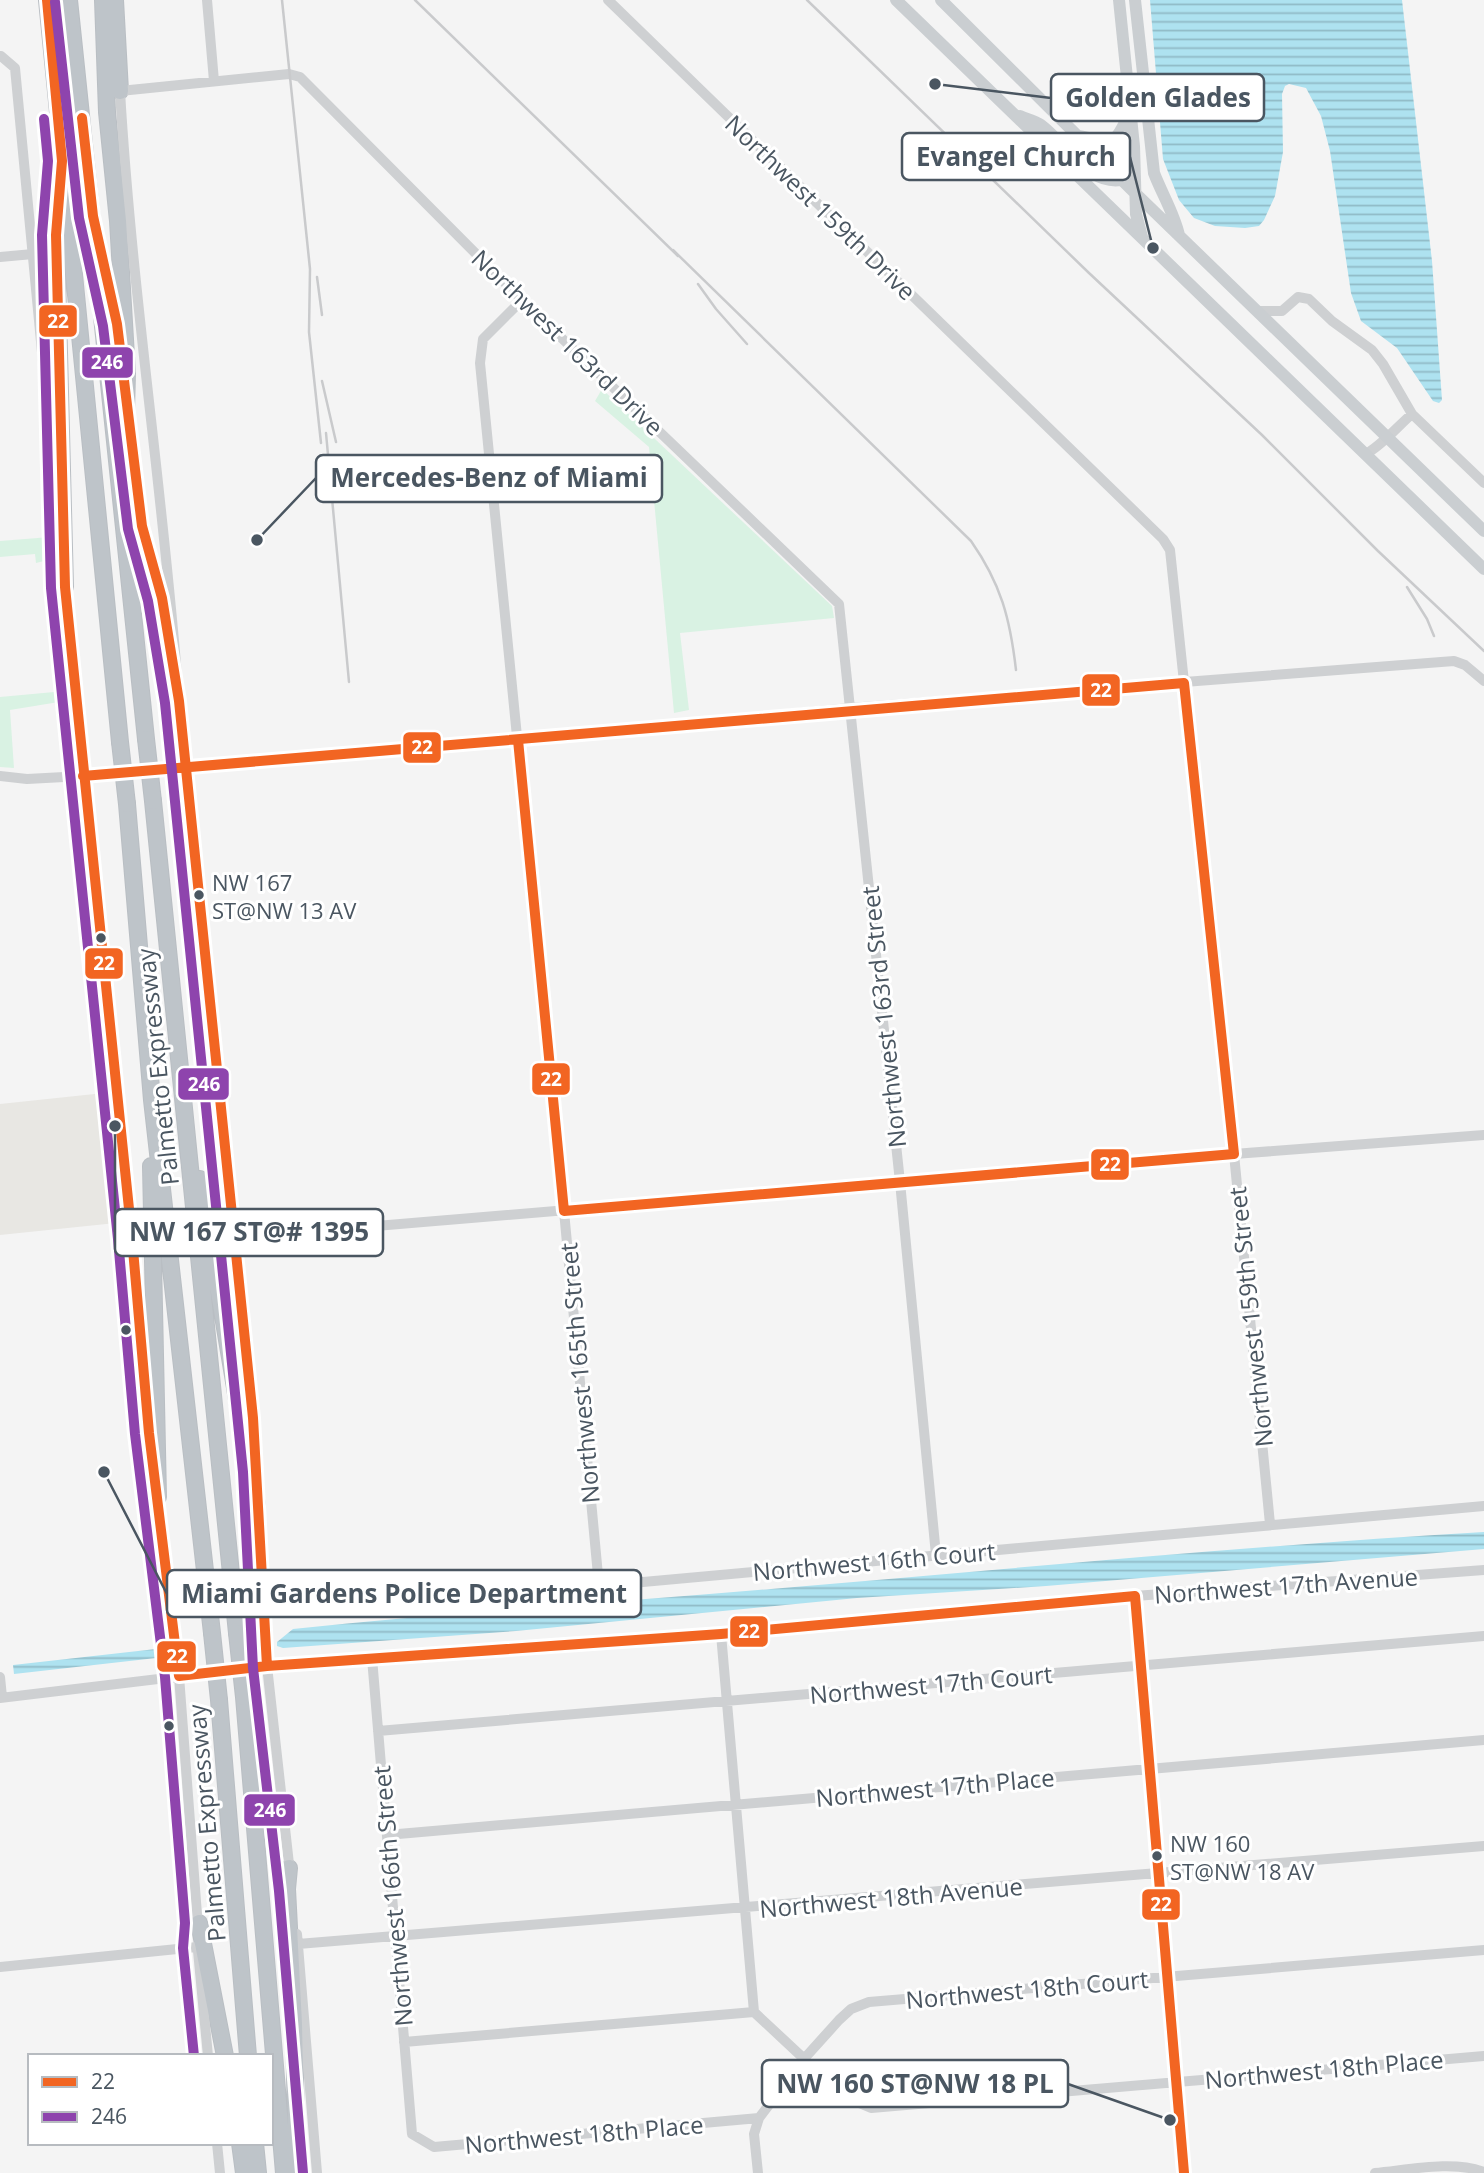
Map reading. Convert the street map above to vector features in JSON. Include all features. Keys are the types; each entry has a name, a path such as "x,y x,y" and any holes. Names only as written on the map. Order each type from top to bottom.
{"highway":[{"name":"Palmetto Expressway","path":"47,0 127,804 152,1100 219,1700 247,2054"},
{"name":"Palmetto Expressway","path":"69,0 244,1697 284,2173"},
{"path":"103,0 107,112 118,221 127,373 123,514"},
{"path":"116,0 120,91"},
{"path":"62,160 56,235 65,587"},
{"path":"152,1100 152,1258 158,1497"},
{"path":"188,1144 203,1186 249,1471 257,1504"},
{"path":"289,1868 287,1889 294,2024 297,2173"},
{"path":"198,1923 225,2054"},
{"path":"240,2145 244,2173"},
{"path":"256,2145 258,2173"}],"main road":[{"path":"896,0 1484,569"},
{"path":"941,0 1078,136 1129,178"},
{"path":"1119,0 1130,111 1129,178 1142,237"},
{"path":"1135,0 1154,173 1176,218 1180,235"},
{"path":"1078,136 1112,141 1121,133 1130,111"},
{"path":"1014,113 1039,123 1097,177 1112,181 1129,178 1142,167 1151,151"},
{"path":"1134,192 1484,531"}],"street":[{"path":"207,0 214,81 120,91 123,151 172,601 179,701 253,1418 267,1666 293,1889 317,2173"},
{"name":"Northwest 159th Drive","path":"607,0 1034,414"},
{"path":"1,56 15,68 149,1433 179,1676 198,1923 197,1947 208,2054"},
{"name":"Northwest 163rd Drive","path":"214,81 289,74 300,78 522,300 839,604"},
{"path":"0,257 33,254"},
{"path":"1257,311 1282,311 1298,297 1309,299 1332,321 1372,350 1383,363 1412,414 1484,483"},
{"name":"Northwest 165th Street","path":"522,300 483,339 480,363 599,1586"},
{"name":"Northwest 159th Street","path":"1034,414 1163,539 1170,550 1270,1524"},
{"path":"1364,454 1374,450 1412,414"},
{"name":"Northwest 163rd Street","path":"839,604 936,1555"},
{"path":"0,776 31,779 83,776 518,740 850,708 1454,661 1465,665 1484,681"},
{"path":"233,1238 1484,1135"},
{"name":"Northwest 16th Court","path":"264,1609 599,1586 1484,1506"},
{"name":"Northwest 17th Avenue","path":"1,1698 267,1666 721,1634 1135,1596 1484,1570"},
{"path":"1135,1596 1184,2173"},
{"path":"721,1634 754,2012 803,2060 759,2118 754,2134 758,2173"},
{"name":"Northwest 17th Court","path":"378,1731 1484,1636"},
{"name":"Northwest 166th Street","path":"372,1658 412,2134"},
{"path":"0,1677 1,1698"},
{"name":"Northwest 17th Place","path":"387,1835 1484,1740"},
{"name":"Northwest 18th Avenue","path":"298,1944 1484,1846"},
{"path":"0,1967 197,1947"},
{"name":"Northwest 18th Court","path":"803,2060 839,2020 852,2009 869,2002 1484,1950"},
{"path":"404,2042 754,2012"},
{"name":"Northwest 18th Place","path":"803,2060 845,2097 871,2108 1484,2056"},
{"name":"Northwest 18th Place","path":"412,2134 434,2147 759,2118"},
{"path":"217,2145 220,2173"},
{"path":"1375,2173 1453,2166 1471,2166 1484,2172"}],"shaded area":[{"path":"104,1093 116,1223 0,1235 0,1104"}],"green space":[{"path":"602,389 832,606 834,618 680,633 689,710 674,713 649,447 595,401"},
{"path":"50,537 66,680 54,681 44,561 36,563 35,554 0,557 0,541"},
{"path":"65,691 65,701 10,710 14,768 0,767 0,697"}],"water":[{"path":"1150,0 1402,0 1432,261 1442,400 1439,403 1433,401 1397,348 1361,321 1351,293 1330,151 1321,116 1306,88 1289,84 1285,86 1282,94 1283,152 1275,196 1259,226 1215,226 1194,218 1179,200 1163,159"},
{"path":"1484,1532 1484,1549 1046,1586 857,1598 516,1631 283,1648 277,1646 277,1642 293,1629 353,1623 1217,1551"},
{"path":"156,1649 166,1652 165,1657 14,1674 13,1665"}],"railway":[{"path":"282,0 310,269 309,332 321,443"},
{"path":"415,0 678,256"},
{"path":"807,0 1484,651"},
{"path":"673,250 971,541 997,587 1011,634 1016,670"},
{"path":"317,277 322,315"},
{"path":"698,284 747,344"},
{"path":"322,381 336,442"},
{"path":"326,433 349,682"},
{"path":"1407,587 1434,636"}],"transit line":[{"name":"22","path":"47,0 62,161 56,235 65,587 132,1238 149,1433 179,1676 267,1666 721,1634 1135,1596 1184,2173"},
{"name":"246","path":"55,2 79,218 103,326 128,529 148,601 165,703 243,1472 253,1668 279,1891 303,2173"},
{"name":"22","path":"82,118 93,216 117,324 142,526 162,598 179,701 253,1418 267,1666"},
{"name":"246","path":"44,119 48,161 42,235 51,588 118,1239 135,1434 165,1677 185,1923 183,1948 194,2054"},
{"name":"22","path":"83,776 1184,683 1234,1154 564,1211 518,740"}],"place":[{"name":"Golden Glades","path":"935,84"},
{"name":"Evangel Church","path":"1153,248"},
{"name":"Mercedes-Benz of Miami","path":"257,540"},
{"name":"NW 167 ST@NW 13 AV","path":"199,895"},
{"name":"NW 167 ST@# 1395","path":"115,1126"},
{"name":"Miami Gardens Police Department","path":"104,1472"},
{"name":"NW 160 ST@NW 18 AV","path":"1157,1856"},
{"name":"NW 160 ST@NW 18 PL","path":"1170,2120"}]}
